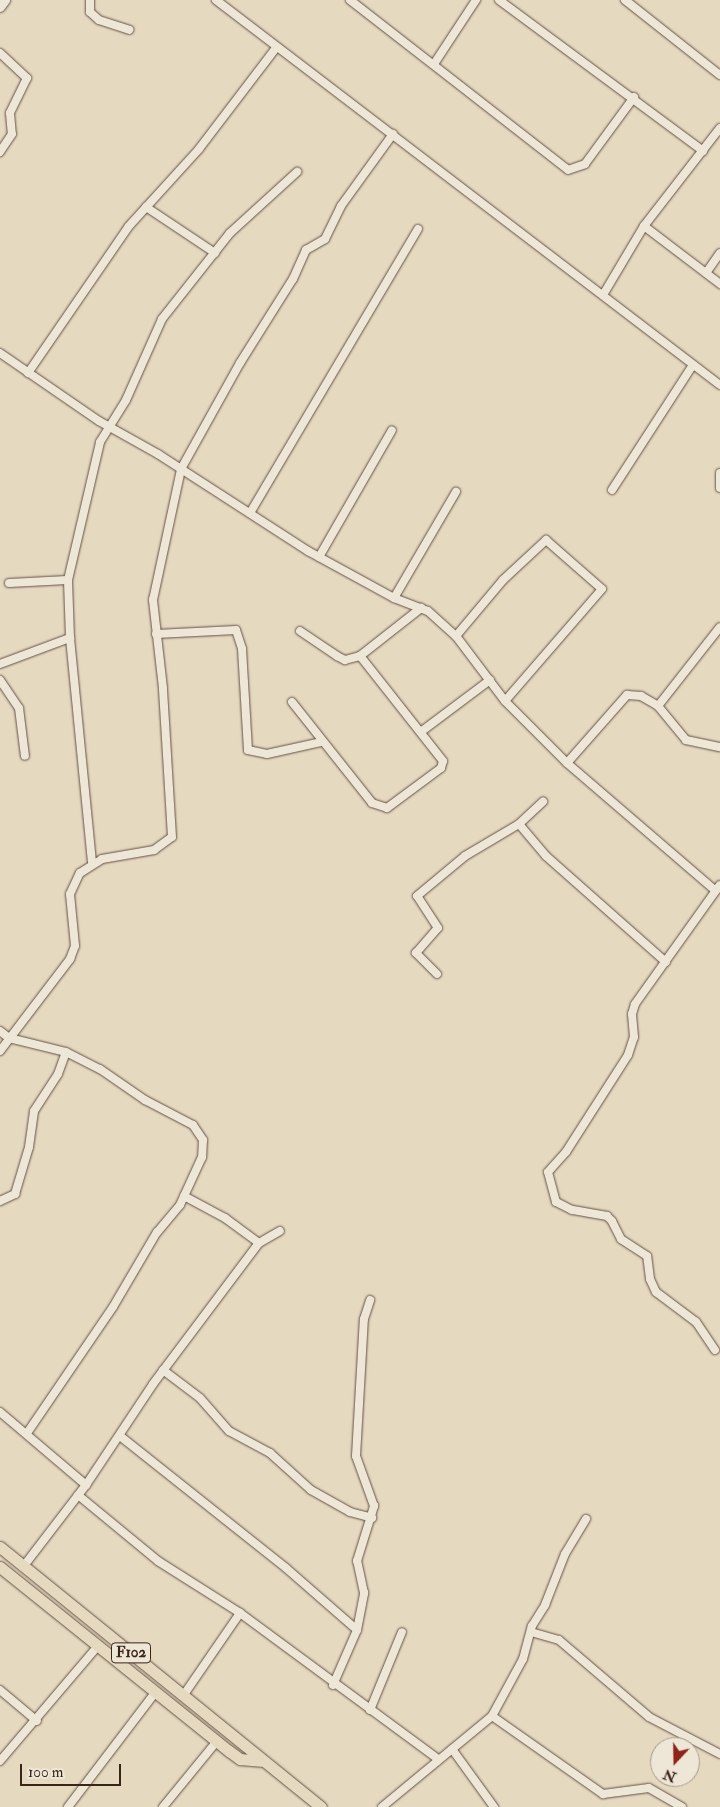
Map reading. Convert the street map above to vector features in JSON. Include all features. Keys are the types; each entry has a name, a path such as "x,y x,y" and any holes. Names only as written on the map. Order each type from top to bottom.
{"main road":[{"name":"F102","path":"0,1547 183,1696 308,1803 321,1807"},
{"name":"F102","path":"0,1567 155,1693 240,1759 261,1761"}],"street":[{"path":"0,7 5,0"},
{"path":"90,0 90,12 99,20 129,30"},
{"path":"216,0 276,48 393,134 720,385"},
{"path":"350,0 573,171 585,164 634,98"},
{"path":"434,64 476,0"},
{"path":"499,0 634,98 703,151"},
{"path":"625,0 720,75"},
{"path":"28,373 146,207 199,149 276,48"},
{"path":"0,53 27,78 10,113 12,134 0,152"},
{"path":"603,295 644,226 720,128"},
{"path":"0,1051 70,959 75,946 70,894 80,873 92,862 154,850 172,837 156,634 155,584 181,469 240,363 293,279 306,250 325,239 341,206 393,134"},
{"path":"92,862 70,638 68,580 100,442 126,400 162,319 214,253 243,220 297,172"},
{"path":"146,207 214,253"},
{"path":"644,226 720,284"},
{"path":"250,513 418,230"},
{"path":"706,273 720,253"},
{"path":"0,353 109,425 319,556 394,598 420,608 456,636 505,701 567,763 718,888 635,1004 632,1014 634,1038 628,1055 566,1152 548,1172 548,1184 551,1194 563,1206 607,1216 612,1221 621,1239 647,1256 650,1279 656,1292 696,1322 715,1350"},
{"path":"612,490 694,365"},
{"path":"319,556 392,430"},
{"path":"720,473 720,488"},
{"path":"394,598 456,492"},
{"path":"456,636 503,580 546,540 602,589 505,701"},
{"path":"9,583 68,580"},
{"path":"300,631 337,656 352,660 360,656 420,608"},
{"path":"658,706 720,627"},
{"path":"156,634 236,630 242,649 248,750 267,754 322,742"},
{"path":"0,664 70,638"},
{"path":"292,702 372,803 387,808 441,768 439,754 360,656"},
{"path":"0,680 19,708 25,756"},
{"path":"422,731 490,680"},
{"path":"567,763 627,695 641,696 658,706 686,740 720,747"},
{"path":"437,974 416,952 438,928 417,896 465,856 519,824 543,802"},
{"path":"519,824 546,856 666,962"},
{"path":"0,1031 9,1038 66,1052 198,1129 203,1140 202,1157 189,1179 184,1196 157,1232 113,1308 27,1433"},
{"path":"0,1201 15,1194 29,1147 34,1111 58,1074 66,1052"},
{"path":"184,1196 225,1218 259,1243"},
{"path":"23,1567 86,1485 163,1370 259,1243 280,1232"},
{"path":"334,1685 357,1630 364,1593 357,1561 372,1518 373,1499 359,1474 356,1456 364,1318 370,1300"},
{"path":"163,1370 200,1398 229,1430 270,1453 311,1490 350,1512 372,1518"},
{"path":"0,1412 86,1485"},
{"path":"120,1436 286,1568 357,1630"},
{"path":"78,1495 158,1561 240,1613 334,1685 438,1758"},
{"path":"382,1807 438,1758 492,1716 523,1659 531,1632 565,1554 586,1519"},
{"path":"183,1696 240,1613"},
{"path":"370,1710 402,1632"},
{"path":"531,1632 559,1640 649,1717 720,1754"},
{"path":"0,1760 37,1721 98,1646"},
{"path":"0,1690 37,1721"},
{"path":"68,1807 155,1693"},
{"path":"492,1716 603,1794 648,1788 682,1807"},
{"path":"163,1807 216,1741"},
{"path":"452,1749 494,1807"}]}
